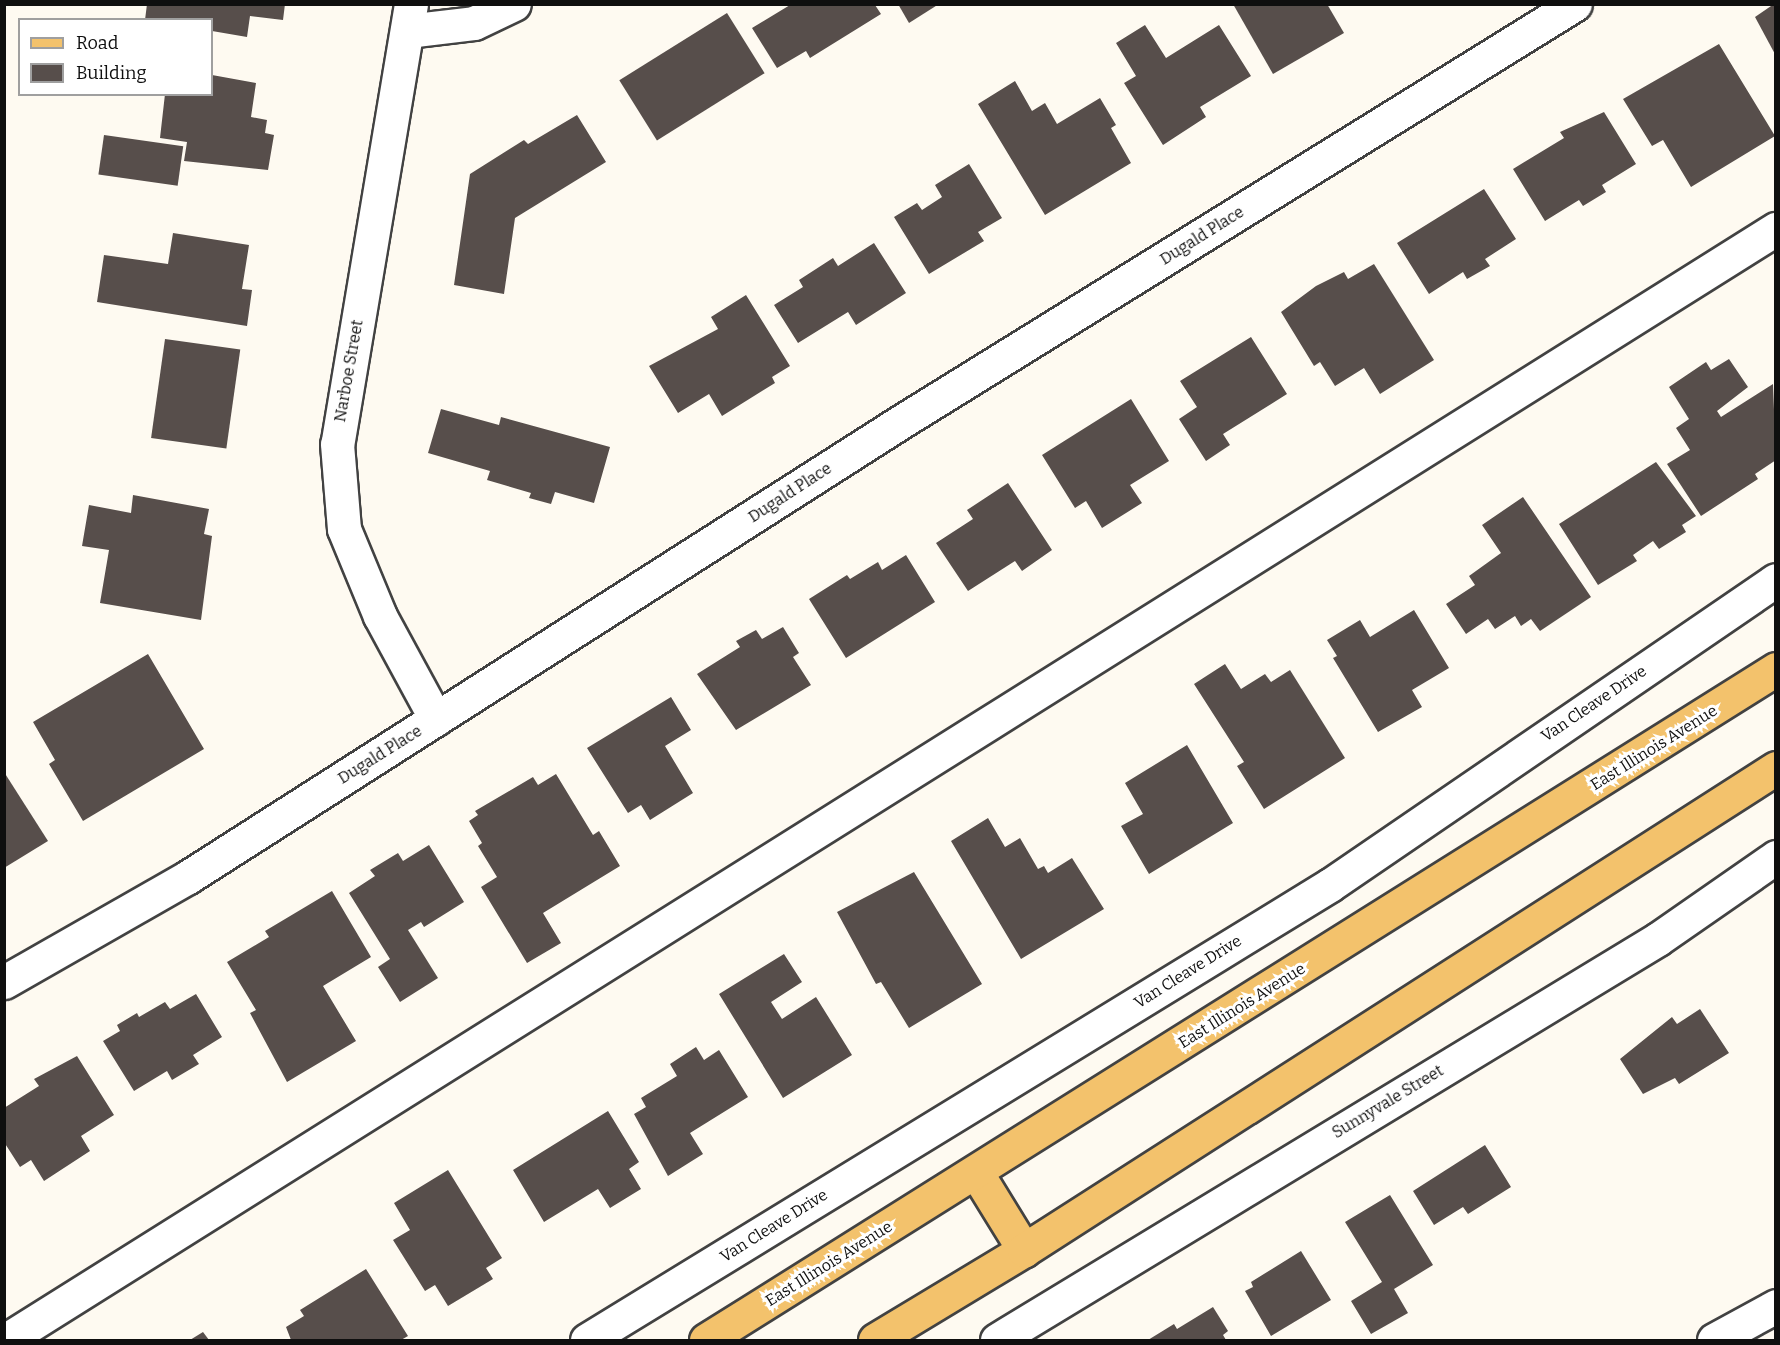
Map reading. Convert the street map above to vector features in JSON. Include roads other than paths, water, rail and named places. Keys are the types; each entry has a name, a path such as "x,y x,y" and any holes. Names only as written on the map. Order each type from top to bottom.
{"main road":[{"name":"East Illinois Avenue","path":"706,1341 1776,669"},
{"path":"875,1341 1024,1250 1776,768"},
{"path":"976,1172 1024,1250"}],"street":[{"path":"409,18 474,23 514,4"},
{"name":"Dugald Place","path":"4,982 188,877 899,423 1575,4"},
{"name":"Narboe Street","path":"409,18 337,444 344,529 380,616 436,720"},
{"path":"6,1341 1776,229"},
{"name":"Van Cleave Drive","path":"587,1341 1330,885 1776,580"},
{"name":"Sunnyvale Street","path":"996,1341 1658,939 1776,857"},
{"path":"1714,1341 1776,1306"}]}
